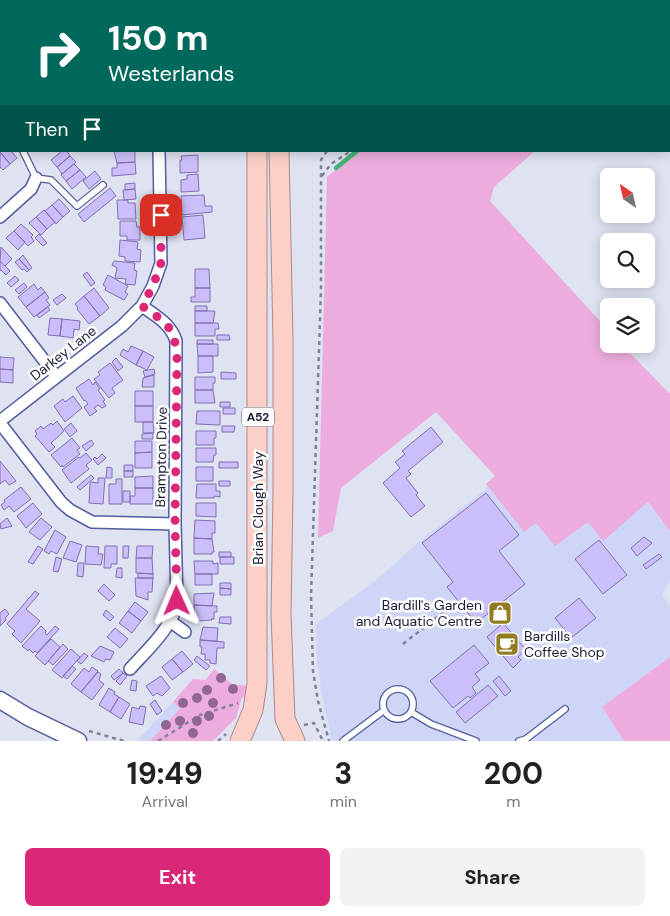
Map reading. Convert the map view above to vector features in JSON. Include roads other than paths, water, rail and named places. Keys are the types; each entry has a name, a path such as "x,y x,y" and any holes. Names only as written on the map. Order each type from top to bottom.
{"highway":[{"name":"Brian Clough Way","path":"240,741 253,710 257,683 257,152"},
{"name":"Brian Clough Way","path":"279,152 283,339 281,615 285,718 295,741"}],"main road":[{"path":"0,700 28,717 82,738"}],"street":[{"name":"Darkey Lane","path":"0,422 56,376 122,326 142,306 153,286 161,263 159,152"},
{"path":"0,217 31,189 36,178"},
{"path":"0,303 56,376"},
{"name":"Brampton Drive","path":"130,669 170,621 176,611 177,601 175,524 176,341 174,333 169,326 142,306"},
{"path":"0,422 61,502 82,518 100,523 175,524"},
{"path":"170,621 185,632"}],"lane":[{"path":"23,152 36,178 51,180 77,206 102,185"},
{"path":"391,690 405,690 412,698 413,708 408,716 398,720 388,717 384,711 382,704 386,694 391,690"},
{"path":"519,741 526,739 565,709"},
{"path":"343,741 384,711"},
{"path":"411,712 432,724 476,741"}],"waterway":[{"path":"336,168 356,152"}],"place":[{"name":"Bardill's Garden and Aquatic Centre","path":"500,613"},
{"name":"Bardills Coffee Shop","path":"507,644"}]}
